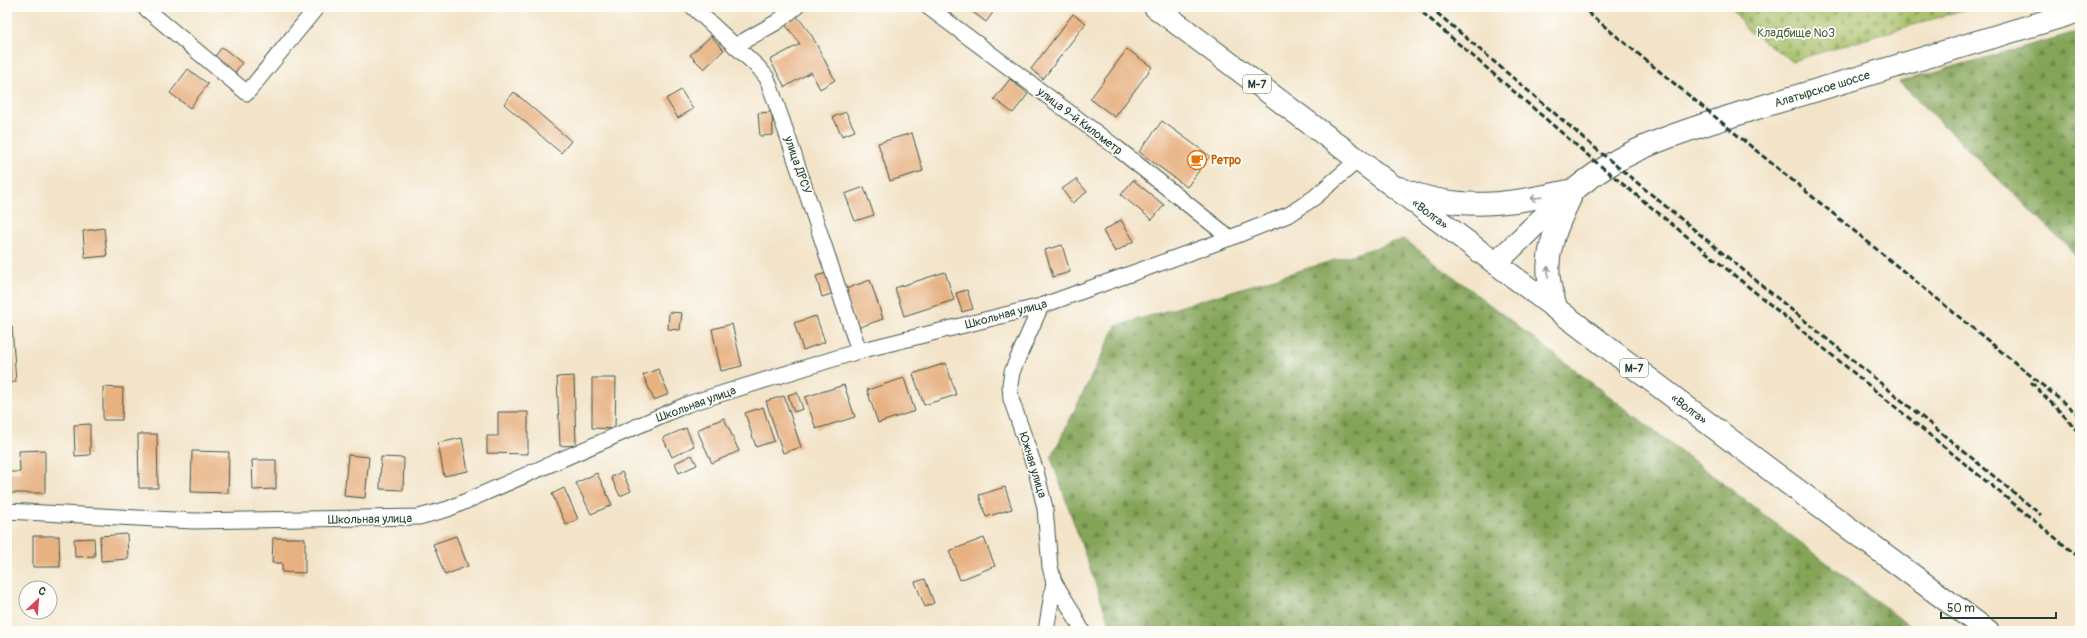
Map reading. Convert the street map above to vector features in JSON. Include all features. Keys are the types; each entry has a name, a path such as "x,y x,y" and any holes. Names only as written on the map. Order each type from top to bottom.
{"main road":[{"name":"М-7","path":"1155,7 1391,185"},
{"name":"Алатырское шоссе","path":"1574,190 1613,163 1695,128 2080,11"},
{"path":"1391,185 1412,194 1435,200 1476,206 1536,198 1574,190"},
{"name":"«Волга»","path":"1391,185 1772,472 1988,631"},
{"path":"1496,263 1574,190"},
{"path":"1557,310 1549,279 1548,263 1553,239 1574,190"}],"street":[{"path":"144,7 246,93 317,7"},
{"name":"улица ДРСУ","path":"693,7 760,68 766,78 789,140 859,351"},
{"path":"735,46 777,22 796,7"},
{"name":"улица 9-й Километр","path":"928,7 1117,148 1230,238"},
{"name":"Школьная улица","path":"7,511 194,521 419,517 448,509 688,404 859,351 1041,306 1230,238 1290,214 1315,197 1358,160"},
{"name":"Южная улица","path":"1041,306 1012,372 1010,385 1011,399 1036,471 1045,508 1050,567 1054,582 1046,631"},
{"path":"1054,582 1072,611 1082,631"}],"green space":[{"name":"Кладбище №3","path":"1732,7 1973,7 1792,61 1746,29"},
{"path":"2080,31 2080,259 1899,82"},
{"path":"1404,239 1916,631 1112,631 1051,458 1116,326"}],"building":[{"path":"966,7 997,7 986,22"},
{"path":"1073,14 1086,23 1043,79 1031,69"},
{"path":"797,16 812,36 835,80 820,89 811,72 785,87 770,60 800,44 785,24"},
{"path":"711,36 724,50 704,69 690,55"},
{"path":"222,47 242,63 234,74 213,59"},
{"path":"1127,49 1152,67 1115,117 1090,99"},
{"path":"188,69 208,84 190,108 170,93"},
{"path":"1010,79 1028,94 1013,113 994,99"},
{"path":"681,90 693,109 678,118 666,99"},
{"path":"514,92 571,141 561,153 504,104"},
{"path":"772,112 773,135 760,136 758,113"},
{"path":"846,112 855,131 842,136 833,117"},
{"path":"1162,121 1210,156 1187,187 1139,152"},
{"path":"912,133 923,171 890,181 878,143"},
{"path":"1076,179 1087,192 1072,203 1062,189"},
{"path":"1133,180 1164,205 1152,220 1121,195"},
{"path":"864,187 874,215 855,221 845,194"},
{"path":"1121,220 1134,241 1115,252 1103,231"},
{"path":"104,228 107,256 85,258 83,231"},
{"path":"1062,245 1070,272 1053,277 1045,250"},
{"path":"945,272 954,300 904,316 895,288"},
{"path":"827,273 834,293 822,297 816,276"},
{"path":"870,280 883,319 857,328 843,290"},
{"path":"967,290 973,309 962,312 956,293"},
{"path":"669,312 682,313 680,330 668,329"},
{"path":"816,316 825,342 803,350 794,323"},
{"path":"732,324 742,366 721,371 712,329"},
{"path":"12,326 16,382 7,383 7,327"},
{"path":"946,363 956,395 924,405 913,374"},
{"path":"658,369 669,394 654,400 643,375"},
{"path":"574,376 576,445 560,446 557,377"},
{"path":"592,378 616,378 615,429 592,428"},
{"path":"904,378 915,411 878,423 867,390"},
{"path":"844,385 855,417 816,429 805,397"},
{"path":"103,387 123,388 122,420 103,420"},
{"path":"797,392 803,409 794,412 788,395"},
{"path":"784,396 801,447 783,453 766,401"},
{"path":"763,407 774,441 756,447 745,413"},
{"path":"498,412 528,412 528,454 487,453 487,436 498,436"},
{"path":"724,418 739,451 712,463 697,430"},
{"path":"90,424 90,455 75,456 74,425"},
{"path":"686,428 694,446 672,457 663,438"},
{"path":"138,434 157,434 158,488 139,488"},
{"path":"462,438 468,471 444,476 438,443"},
{"path":"45,450 45,493 7,493 7,472 20,472 19,451"},
{"path":"192,451 229,452 228,493 191,492"},
{"path":"348,455 369,457 365,498 344,496"},
{"path":"692,455 697,465 679,473 675,463"},
{"path":"381,457 404,458 403,490 380,489"},
{"path":"252,460 276,460 276,489 253,490"},
{"path":"622,472 631,491 620,496 611,477"},
{"path":"597,473 612,505 591,514 576,483"},
{"path":"1005,487 1012,509 986,517 979,495"},
{"path":"564,488 578,519 566,525 552,494"},
{"path":"127,534 128,559 101,561 100,536"},
{"path":"33,536 59,536 60,567 33,567"},
{"path":"456,536 468,566 445,575 433,544"},
{"path":"94,538 95,556 75,557 74,539"},
{"path":"273,538 305,538 305,573 282,572 282,563 272,563"},
{"path":"984,538 995,566 960,580 949,551"},
{"path":"925,579 934,603 925,607 915,582"}],"railway":[{"path":"1416,7 1591,158 2080,558"},
{"path":"1430,7 1601,153 2041,515"},
{"path":"1581,7 2080,416"},
{"path":"2031,382 2070,422 2080,435"}],"place":[{"name":"Ретро","path":"1197,160"}]}
